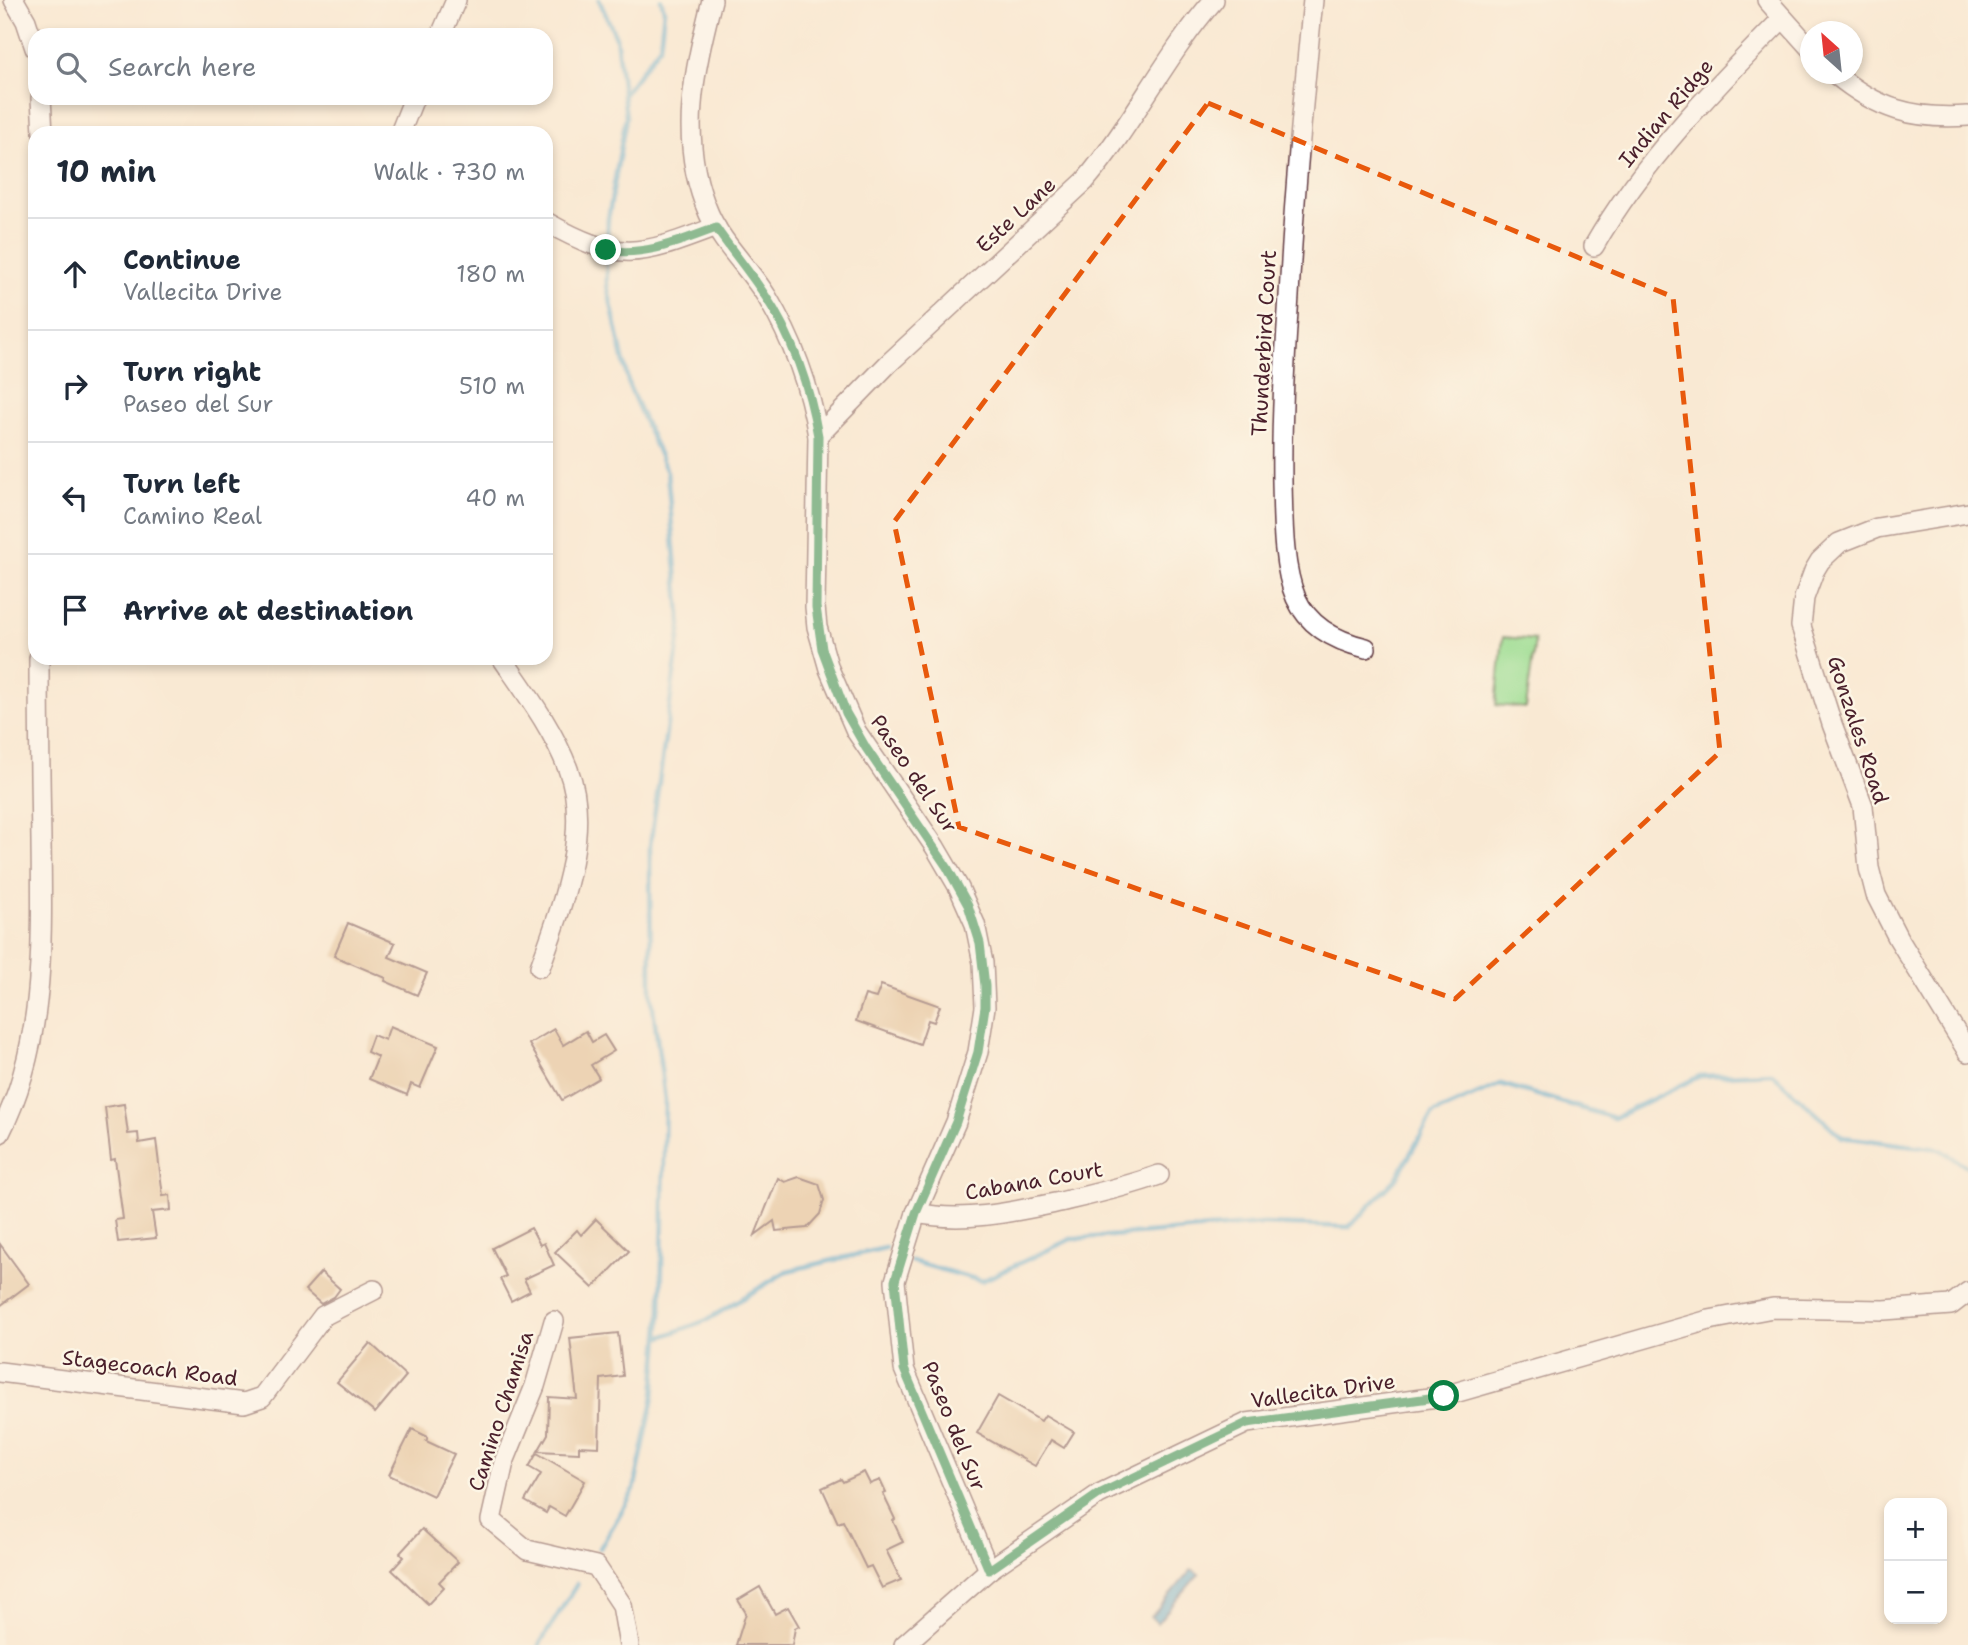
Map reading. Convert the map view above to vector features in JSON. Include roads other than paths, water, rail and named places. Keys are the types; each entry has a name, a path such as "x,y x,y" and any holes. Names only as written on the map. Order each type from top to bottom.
{"street":[{"path":"15,0 28,28"},
{"path":"444,28 456,0"},
{"name":"Paseo del Sur","path":"712,0 694,74 690,116 698,180 716,228 759,286 780,321 814,411 818,436 817,627 829,669 856,731 935,847 959,888 975,924 983,963 985,1007 978,1052 956,1122 916,1213 895,1281 904,1369 989,1570"},
{"name":"Este Lane","path":"818,436 895,357 1085,181 1110,148 1167,60 1214,0"},
{"name":"Thunderbird Court","path":"1313,0 1293,225 1282,407 1283,502 1287,558 1295,596 1315,625 1331,636 1366,648"},
{"path":"1767,0 1800,37"},
{"name":"Indian Ridge","path":"1594,246 1612,215 1686,121 1783,18"},
{"path":"1849,84 1864,95 1896,110 1917,115 1968,116"},
{"path":"41,105 43,126"},
{"path":"409,126 413,105"},
{"path":"553,225 596,246 630,253 671,244 716,228"},
{"name":"Gonzales Road","path":"1968,513 1877,528 1839,543 1820,561 1814,571 1804,598 1801,626 1832,724 1863,806 1869,868 1876,895 1898,938 1968,1052"},
{"path":"0,1133 21,1086 39,998 42,883 39,665"},
{"path":"506,665 562,757 572,781 576,806 568,882 540,967"},
{"name":"Cabana Court","path":"916,1213 945,1218 999,1214 1110,1191 1159,1175"},
{"name":"Stagecoach Road","path":"0,1372 244,1403 262,1397 323,1316 374,1290"},
{"name":"Vallecita Drive","path":"904,1645 989,1570 1099,1494 1247,1423 1444,1396 1709,1320 1773,1308 1884,1310 1951,1305 1968,1292"},
{"name":"Camino Chamisa","path":"554,1321 535,1386 504,1462 491,1520 527,1550 596,1566 622,1605 629,1645"}],"water":[{"path":"1192,1569 1199,1574 1157,1623 1151,1617"}],"waterway":[{"path":"599,0 616,37 626,117 608,219 607,244"},
{"path":"623,95 660,46 664,10 661,0"},
{"path":"600,1548 634,1490 654,1396 661,1313 665,1100 651,992 650,846 681,625 667,472 629,386 607,285 606,254"},
{"path":"911,1261 982,1281 1071,1239 1262,1224 1349,1227 1396,1179 1433,1114 1501,1084 1614,1118 1700,1076 1772,1073 1842,1137 1939,1149 1968,1167"},
{"path":"659,1338 707,1320 787,1271 885,1248"},
{"path":"539,1645 577,1584"}]}
